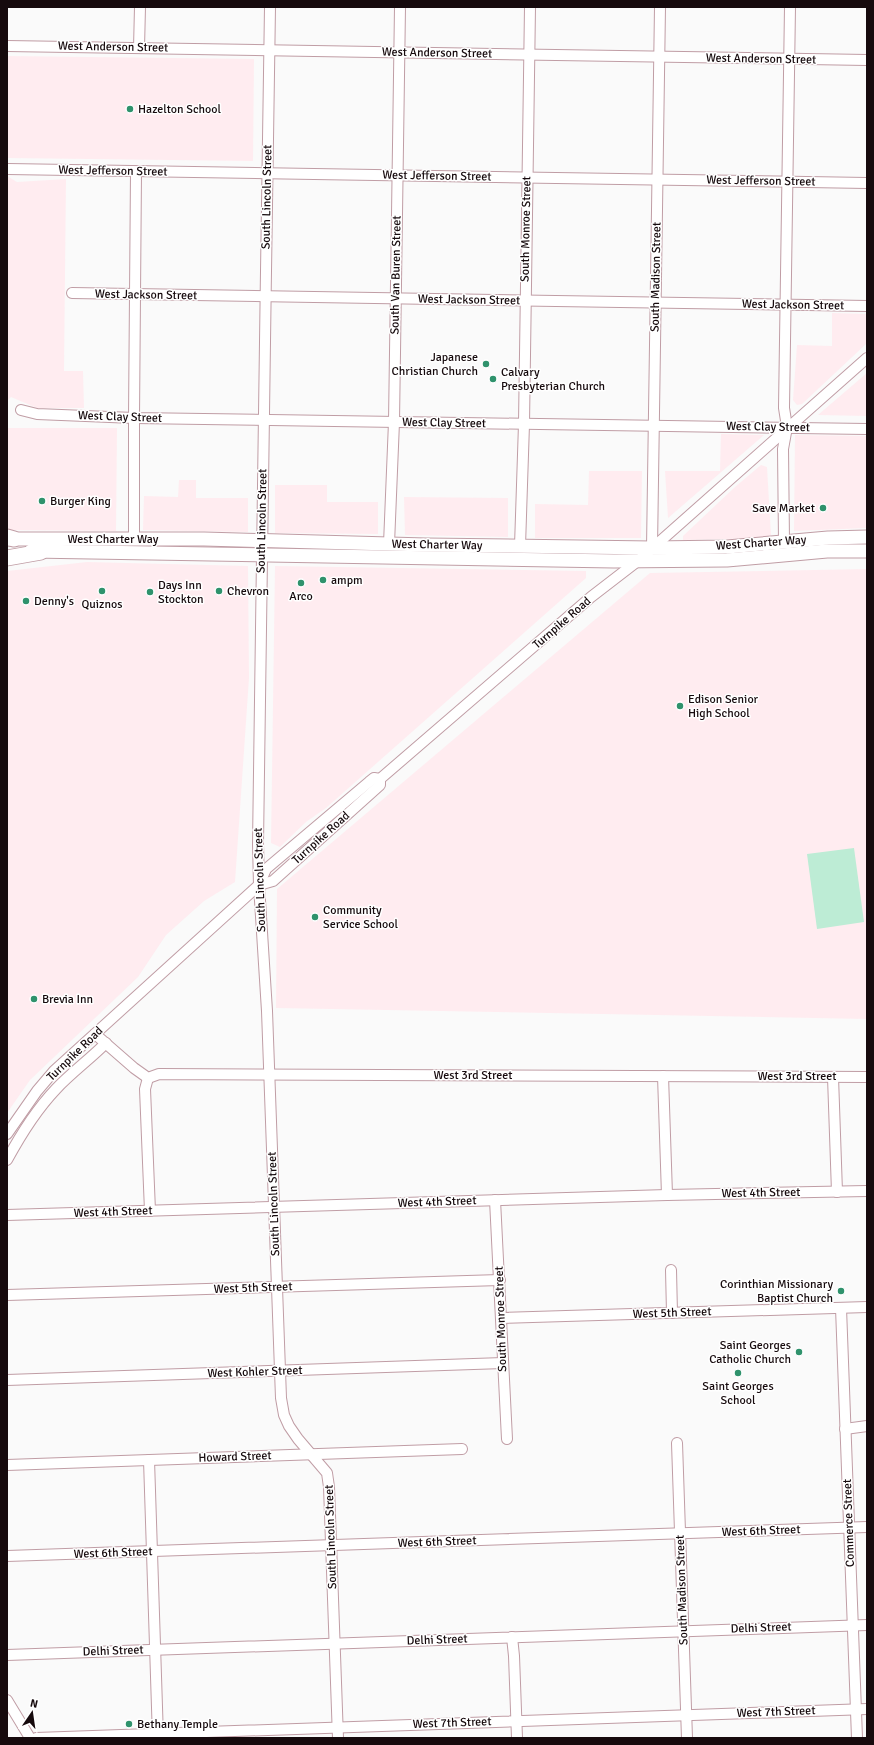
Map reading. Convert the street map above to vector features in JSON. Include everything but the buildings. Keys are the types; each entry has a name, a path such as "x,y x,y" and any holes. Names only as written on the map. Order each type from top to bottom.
{"highway":[{"path":"7,558 42,552"}],"main road":[{"name":"West Charter Way","path":"9,542 204,539 261,542 652,548 727,547 784,541 867,537"},
{"path":"76,552 88,546 122,546 134,539"},
{"name":"West Charter Way","path":"9,542 42,552 639,560 727,560 820,552 867,550"},
{"path":"348,556 356,550 384,549 389,544"},
{"path":"482,558 484,552 518,552 520,546"}],"street":[{"path":"139,48 140,7"},
{"name":"South Lincoln Street","path":"270,7 265,296 265,419 261,542 258,844 259,886 267,1011 268,1074 281,1398 284,1415 289,1426 327,1473 338,1738"},
{"name":"South Van Buren Street","path":"389,544 394,422 400,7"},
{"name":"South Monroe Street","path":"520,546 524,424 530,7"},
{"name":"South Madison Street","path":"652,548 660,7"},
{"path":"784,541 783,449 787,428 784,408 790,7"},
{"name":"West Anderson Street","path":"7,46 867,60"},
{"name":"West Jefferson Street","path":"8,169 867,183"},
{"path":"134,539 136,172"},
{"name":"West Jackson Street","path":"72,293 867,306"},
{"name":"Turnpike Road","path":"7,1134 21,1112 50,1076 259,886 273,881 380,785 380,779 591,597 639,560 867,358"},
{"name":"West Clay Street","path":"21,410 36,414 134,418 867,429"},
{"name":"Turnpike Road","path":"259,886 266,869 374,778 380,779"},
{"path":"95,1034 134,1068 148,1078 146,1089 150,1211"},
{"path":"7,1160 17,1142 41,1107 57,1088 106,1043"},
{"name":"West 3rd Street","path":"148,1078 159,1074 867,1077"},
{"path":"663,1076 667,1195"},
{"path":"832,1077 837,1192"},
{"name":"West 4th Street","path":"7,1215 667,1195 867,1191"},
{"name":"South Monroe Street","path":"495,1200 508,1439"},
{"path":"671,1270 672,1313"},
{"name":"West 5th Street","path":"7,1296 500,1280"},
{"name":"West 5th Street","path":"502,1318 867,1307"},
{"name":"Commerce Street","path":"841,1308 857,1738"},
{"name":"West Kohler Street","path":"7,1380 503,1364"},
{"path":"845,1429 867,1426"},
{"name":"South Madison Street","path":"677,1442 687,1738"},
{"name":"Howard Street","path":"7,1465 462,1449"},
{"path":"149,1460 158,1736"},
{"name":"West 6th Street","path":"7,1556 867,1527"},
{"name":"Delhi Street","path":"7,1655 867,1625"},
{"path":"512,1637 517,1738"},
{"path":"7,1700 30,1738"},
{"name":"West 7th Street","path":"36,1738 158,1736 337,1727 867,1709"}],"shaded area":[{"name":"Hazelton School","path":"7,56 254,59 253,161 7,158"},
{"path":"7,176 17,182 66,179 64,371 83,371 84,408 37,408 11,397 7,401"},
{"path":"832,313 867,314 867,343 802,404 797,405 793,400 797,345 832,346"},
{"path":"867,373 867,416 818,415"},
{"path":"7,428 117,428 116,531 7,529"},
{"path":"721,434 764,435 668,518 665,471 720,471"},
{"path":"795,435 867,436 867,528 794,531"},
{"path":"761,465 767,467 771,535 767,538 683,540 683,536 735,487"},
{"path":"589,471 642,471 641,538 535,538 535,504 588,505"},
{"path":"179,480 196,480 196,498 248,498 248,532 143,530 144,496 178,497"},
{"path":"275,485 327,485 327,502 378,502 378,534 275,533"},
{"path":"404,497 508,498 508,537 405,535"},
{"path":"87,562 248,566 249,678 235,882 204,901 166,935 138,977 30,1080 7,1113 7,571"},
{"path":"275,566 586,571 586,578 326,808 306,822 280,847 271,843"},
{"name":"Edison Senior High School","path":"867,569 867,1019 276,1008 277,889 650,573"}],"green space":[{"path":"854,848 864,922 817,929 807,854"}],"place":[{"name":"Hazelton School","path":"130,109"},
{"name":"Japanese Christian Church","path":"486,364"},
{"name":"Calvary Presbyterian Church","path":"493,379"},
{"name":"Burger King","path":"42,501"},
{"name":"Save Market","path":"823,508"},
{"name":"ampm","path":"323,580"},
{"name":"Arco","path":"301,583"},
{"name":"Quiznos","path":"102,591"},
{"name":"Chevron","path":"219,591"},
{"name":"Days Inn Stockton","path":"150,592"},
{"name":"Denny's","path":"26,601"},
{"name":"Edison Senior High School","path":"680,706"},
{"name":"Community Service School","path":"315,917"},
{"name":"Brevia Inn","path":"34,999"},
{"name":"Corinthian Missionary Baptist Church","path":"841,1291"},
{"name":"Saint Georges Catholic Church","path":"799,1352"},
{"name":"Saint Georges School","path":"738,1373"},
{"name":"Bethany Temple","path":"129,1724"}]}
